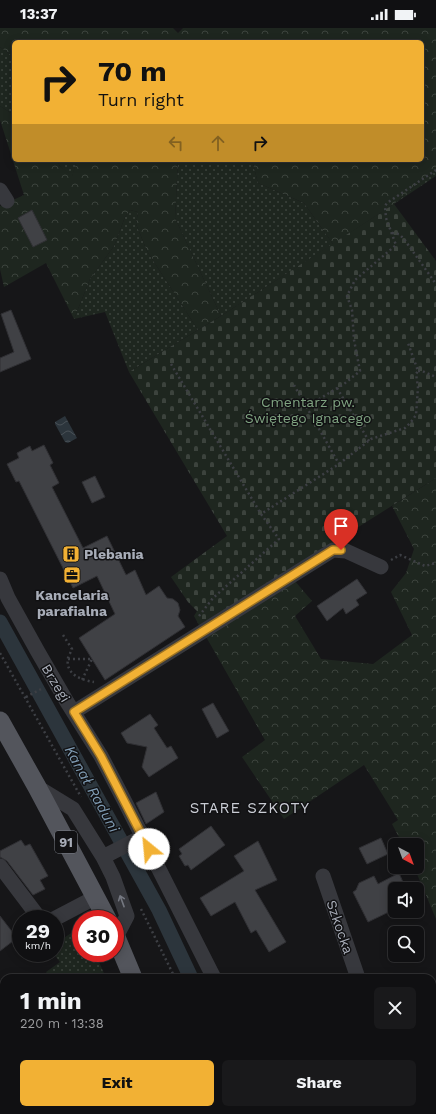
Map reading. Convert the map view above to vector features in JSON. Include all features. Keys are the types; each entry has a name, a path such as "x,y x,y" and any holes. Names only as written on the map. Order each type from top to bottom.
{"main road":[{"name":"91","path":"0,720 102,910"},
{"path":"124,956 131,974"}],"street":[{"path":"74,712 333,550 346,551 381,567"},
{"name":"Brzegi","path":"0,579 8,598 38,652 104,762 124,800 139,838 156,861 212,974"},
{"path":"37,787 73,809 109,854 113,877 127,916 124,921"},
{"path":"109,854 139,838"},
{"path":"0,866 33,910"},
{"name":"Szkocka","path":"323,876 357,974"},
{"path":"64,914 96,897"}],"path":[{"path":"306,407 338,388 360,371 354,340 352,310 347,296 355,280 396,245 386,218 385,206 387,203 436,170"},
{"path":"392,233 399,234 404,239 436,284"},
{"path":"261,514 339,464 369,441 405,428 411,422 416,414 418,387 416,374 418,371 408,343"},
{"path":"172,364 261,514 279,539 213,598 199,617 197,625 199,634"},
{"path":"418,371 422,371 436,377"},
{"path":"294,385 339,464"},
{"path":"338,388 369,441"},
{"path":"381,567 400,554 426,566 436,563"},
{"path":"63,635 72,649 68,659 71,671 82,680 98,684 106,693"},
{"path":"68,659 92,658 82,680"},
{"path":"26,698 43,687"}],"green space":[{"path":"0,28 173,28 178,33 183,28 436,28 436,169 394,204 333,244 304,203 258,183 253,162 424,162 424,40 12,40 12,56 0,47"},
{"path":"0,47 12,56 12,114 0,106"},
{"path":"0,106 12,114 12,158 0,120"},
{"path":"13,162 57,162 72,176 76,162 178,162 175,218 221,316 198,330 147,251 136,224 138,212 130,210 125,217 114,246 90,279 74,319 46,263 4,287 0,269 0,206 24,195"},
{"path":"57,162 76,162 72,177"},
{"path":"178,162 253,162 258,183 304,203 333,244 221,316 175,218"},
{"path":"436,169 436,176 394,204"},
{"name":"Cmentarz pw. Świętego Ignacego","path":"394,204 436,261 436,478 200,627 194,616 197,611 188,602 171,577 227,536 129,372 221,316"},
{"path":"130,210 138,212 136,224 147,251 198,330 129,372 105,312 74,319 90,279 114,246 125,217"},
{"path":"436,478 436,919 424,891 424,882 420,882 417,874 424,874 424,838 399,838 392,824 398,820 364,765 284,819 242,757 265,740 205,635 294,580 312,601 295,616 321,659 373,664 412,635 391,592 406,573 414,549 392,506"},
{"path":"72,932 72,962 99,962 104,974 47,974 46,972 60,962 64,962 64,938"}],"water":[{"path":"65,416 77,438 68,443 65,442 55,424 55,422"}],"building":[{"path":"32,210 47,240 33,247 18,218"},
{"path":"11,310 31,359 0,372 0,358 14,352 1,314"},
{"path":"44,445 53,463 50,465 59,483 52,487 83,548 107,536 126,575 135,570 146,595 159,586 167,598 173,599 178,603 180,610 178,616 185,627 105,680 79,638 115,614 97,576 73,588 19,481 16,482 7,464 19,458 17,453 30,446 32,451"},
{"path":"95,476 105,497 92,503 82,482"},
{"path":"357,579 367,593 356,600 359,605 346,614 343,608 327,621 317,606"},
{"path":"213,703 229,731 217,738 202,709"},
{"path":"150,714 158,725 154,728 167,748 171,746 178,758 149,777 142,767 147,747 127,743 121,733"},
{"path":"156,792 164,812 146,824 136,803"},
{"path":"211,826 225,845 191,870 188,865 185,866 179,856 182,854 179,849"},
{"path":"381,838 388,854 367,864 359,848"},
{"path":"21,840 25,846 30,844 48,876 40,880 45,889 33,895 7,861 0,857 0,851"},
{"path":"258,841 277,880 255,890 286,942 269,952 256,930 251,933 235,902 211,916 200,898 244,871 234,856"},
{"path":"397,874 399,874 403,882 388,882 388,912 368,922 353,892 356,890 359,883 374,876 378,884"},
{"path":"0,916 12,932 12,942 0,951"}],"waterway":[{"name":"Kanał Raduni","path":"0,622 159,910 189,974"}],"place":[{"name":"Plebania","path":"71,554"},
{"name":"Kancelaria parafialna","path":"72,575"}],"district":[{"name":"STARE SZKOTY","path":"250,808"}],"route":[{"path":"149,849 101,756 74,712 333,550 341,550"}]}
